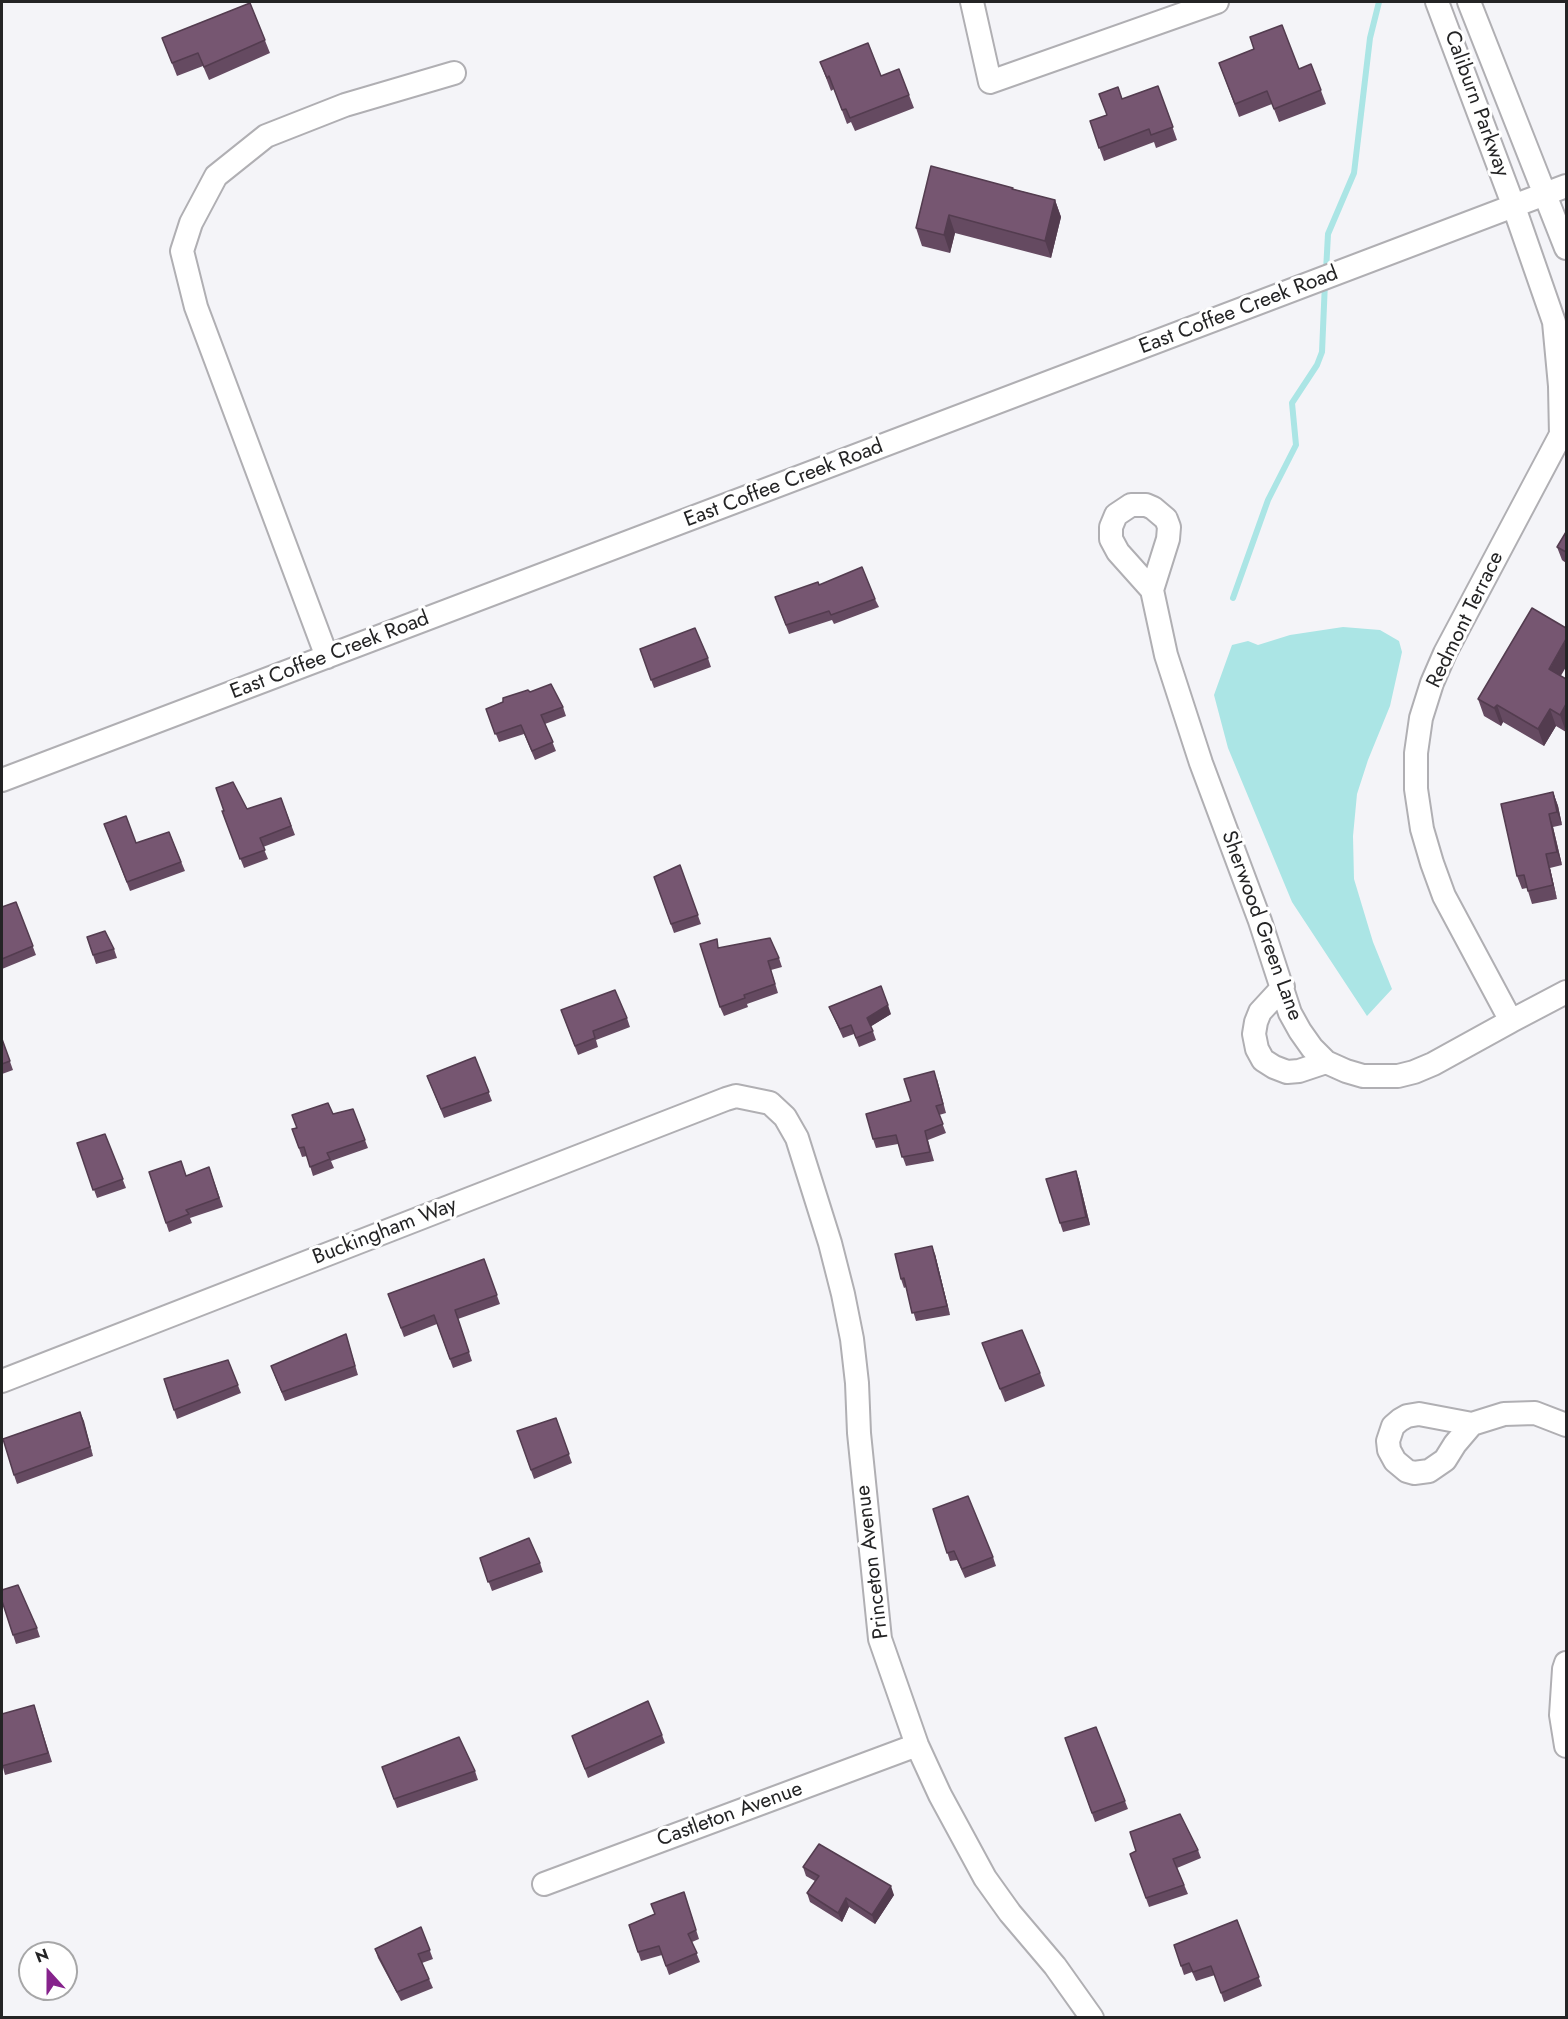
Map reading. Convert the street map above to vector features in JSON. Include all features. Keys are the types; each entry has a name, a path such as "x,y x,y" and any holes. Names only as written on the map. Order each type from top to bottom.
{"street":[{"path":"972,2 990,82 1217,2"},
{"path":"1440,8 1470,3"},
{"name":"Caliburn Parkway","path":"1470,3 1504,89 1556,190"},
{"name":"Caliburn Parkway","path":"1440,8 1514,207"},
{"path":"327,657 196,307 182,251 190,223 216,176 266,136 345,105 454,73"},
{"path":"1474,99 1504,89"},
{"path":"1556,190 1566,248"},
{"name":"East Coffee Creek Road","path":"2,780 1556,190"},
{"name":"Redmont Terrace","path":"1511,1021 1444,896 1432,863 1422,829 1416,789 1416,753 1421,718 1432,683 1445,653 1564,430 1560,386 1560,321 1514,207"},
{"name":"Sherwood Green Lane","path":"1152,590 1166,655 1201,763 1260,921 1290,1013 1300,1031 1326,1062 1363,1076 1398,1076 1433,1064 1511,1021"},
{"path":"1283,987 1260,1012 1256,1022 1254,1035 1263,1060 1287,1072 1299,1071 1326,1062"},
{"path":"1511,1021 1566,992"},
{"name":"Buckingham Way","path":"2,1381 726,1099 736,1096 770,1103"},
{"name":"Princeton Avenue","path":"770,1103 785,1117 797,1138 830,1243 843,1294 852,1339 857,1383 859,1433 880,1639 917,1745 940,1796 985,1878 1010,1913 1055,1966 1092,2018"},
{"path":"1472,1424 1504,1414 1535,1413 1566,1425"},
{"path":"1566,1663 1561,1715 1566,1746"},
{"name":"Castleton Avenue","path":"543,1884 917,1745"}],"water":[{"path":"1343,627 1380,630 1399,641 1402,652 1390,706 1357,794 1353,836 1354,879 1373,942 1392,989 1367,1016 1292,902 1228,748 1214,695 1232,645 1248,641 1258,645 1290,635"}],"building":[{"path":"250,3 265,40 204,67 198,53 172,63 162,38"},
{"path":"1282,25 1299,69 1311,64 1321,90 1274,109 1267,91 1235,104 1219,63 1254,49 1250,37"},
{"path":"868,43 881,76 899,69 909,95 850,118 846,109 842,110 829,76 827,78 820,62"},
{"path":"1158,86 1173,127 1151,135 1149,129 1099,148 1090,121 1107,115 1099,94 1118,87 1122,99"},
{"path":"931,166 1055,200 1045,241 949,215 944,235 916,228"},
{"path":"1566,532 1566,552 1557,547"},
{"path":"862,567 875,599 831,615 829,611 786,625 775,597 818,582 819,585"},
{"path":"1532,608 1566,628 1566,639 1549,669 1566,679 1566,704 1560,715 1550,709 1538,729 1497,705 1494,708 1478,699"},
{"path":"695,628 708,658 651,680 640,649"},
{"path":"551,684 563,707 541,715 553,742 532,751 521,725 495,734 486,709 503,702 503,698"},
{"path":"233,782 247,809 281,798 291,826 260,838 265,850 240,859 216,788"},
{"path":"1553,792 1557,812 1549,814 1557,852 1546,854 1553,885 1528,891 1524,875 1517,876 1501,804"},
{"path":"126,816 136,843 169,832 181,862 127,882 104,824"},
{"path":"680,865 698,915 671,924 654,877"},
{"path":"16,902 33,946 2,959 2,907"},
{"path":"105,931 114,949 93,955 87,937"},
{"path":"770,938 779,958 768,961 775,984 744,995 745,998 720,1007 700,944 717,939 718,948"},
{"path":"881,986 888,1005 867,1018 873,1031 856,1038 851,1025 840,1029 829,1007"},
{"path":"615,990 627,1018 593,1031 595,1038 575,1046 561,1010"},
{"path":"2,1039 10,1061 2,1064"},
{"path":"475,1057 489,1092 441,1109 427,1076"},
{"path":"934,1071 943,1104 936,1106 943,1124 925,1131 930,1152 902,1157 896,1135 873,1139 866,1114 911,1101 904,1079"},
{"path":"328,1103 333,1114 353,1109 365,1140 327,1153 330,1159 310,1167 304,1147 299,1148 292,1129 297,1128 292,1115"},
{"path":"105,1134 123,1179 93,1190 77,1143"},
{"path":"181,1161 186,1176 209,1167 219,1198 186,1210 189,1214 166,1223 149,1172"},
{"path":"1076,1171 1086,1217 1060,1223 1046,1179"},
{"path":"932,1246 947,1306 912,1313 904,1278 901,1279 895,1254"},
{"path":"484,1259 497,1295 455,1310 469,1352 450,1359 434,1315 401,1328 388,1294"},
{"path":"1022,1330 1040,1373 1000,1389 982,1343"},
{"path":"346,1334 355,1366 282,1392 271,1366"},
{"path":"228,1360 238,1385 174,1410 164,1379"},
{"path":"80,1412 90,1447 14,1475 3,1439"},
{"path":"556,1418 569,1454 531,1470 517,1431"},
{"path":"968,1496 993,1557 962,1569 954,1551 947,1553 933,1509"},
{"path":"529,1538 540,1563 488,1582 480,1558"},
{"path":"18,1585 37,1628 13,1635 2,1601 2,1590"},
{"path":"648,1701 662,1735 585,1769 572,1736"},
{"path":"34,1705 48,1753 2,1766 2,1714"},
{"path":"1096,1727 1125,1801 1092,1813 1065,1738"},
{"path":"459,1737 475,1771 394,1799 382,1767"},
{"path":"1180,1814 1198,1850 1173,1859 1184,1885 1146,1898 1130,1854 1136,1851 1130,1832"},
{"path":"819,1844 891,1886 872,1915 846,1898 838,1913 807,1893 819,1876 803,1867"},
{"path":"684,1892 696,1930 688,1934 697,1953 666,1966 659,1946 638,1952 629,1925 655,1914 651,1904"},
{"path":"1237,1920 1259,1977 1221,1993 1211,1966 1193,1972 1189,1963 1181,1966 1174,1945"},
{"path":"421,1927 430,1950 418,1954 429,1979 397,1992 375,1949"}],"waterway":[{"path":"1326,271 1328,234 1354,173 1370,38 1379,2"},
{"path":"1233,598 1268,500 1296,445 1292,403 1317,365 1322,352 1325,282"}]}
